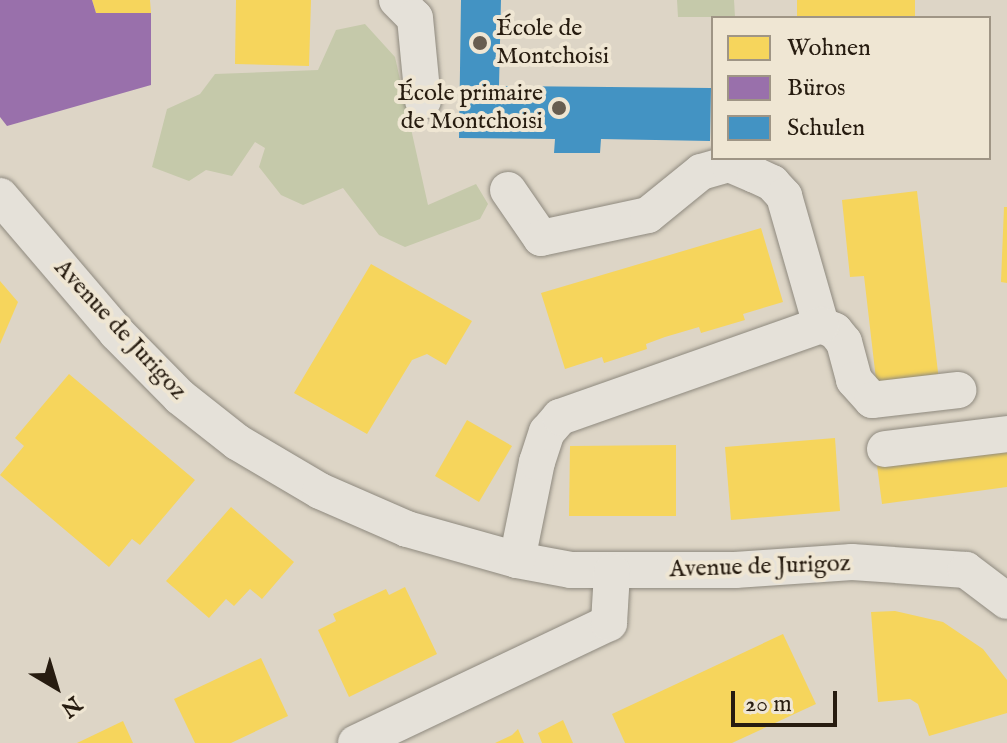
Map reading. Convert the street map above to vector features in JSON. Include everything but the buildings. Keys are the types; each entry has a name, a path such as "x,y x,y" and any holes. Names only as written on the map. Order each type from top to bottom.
{"street":[{"path":"397,0 415,18 423,101"},
{"path":"508,190 541,238 648,215 701,172 729,164 755,175 772,183 784,196 821,325"},
{"name":"Avenue de Jurigoz","path":"0,196 151,371 237,442 320,491 407,529 517,560 571,570 735,570 852,562 966,570 1004,590"},
{"path":"517,560 537,462 547,432 560,417 821,325 835,331 844,342 854,380 872,400 958,390"},
{"path":"885,449 1007,434"},
{"path":"356,743 609,623 612,572"}],"green space":[{"path":"677,0 734,0 735,16 678,17"},
{"path":"365,24 395,57 428,205 476,184 488,204 480,219 405,247 379,235 343,188 303,205 281,195 259,167 265,148 255,142 232,176 206,170 189,181 152,167 167,109 200,94 215,74 318,70 336,30"}],"place":[{"name":"École de Montchoisi","path":"480,43"},
{"name":"École primaire de Montchoisi","path":"559,108"}]}
